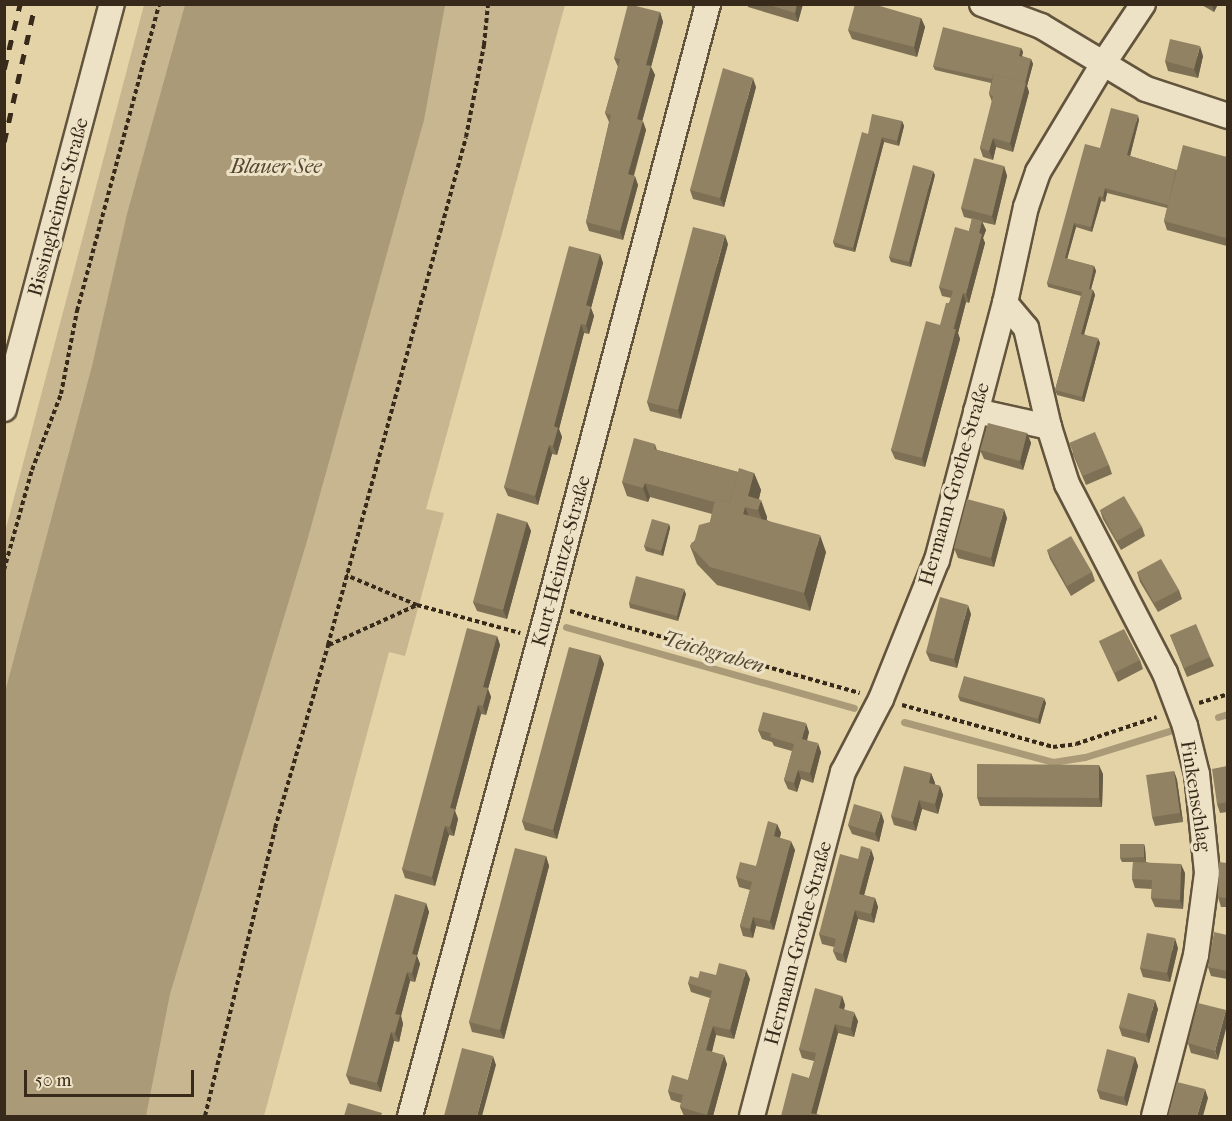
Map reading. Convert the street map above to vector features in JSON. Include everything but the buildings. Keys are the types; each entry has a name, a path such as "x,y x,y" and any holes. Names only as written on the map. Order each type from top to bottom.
{"street":[{"name":"Bissingheimer Straße","path":"4,409 112,4"},
{"name":"Kurt-Heintze-Straße","path":"410,1116 540,638 708,4"},
{"path":"982,4 1041,26 1146,89 1227,116"},
{"name":"Hermann-Grothe-Straße","path":"752,1116 843,772 881,699 937,560 1005,303 1026,207 1038,172 1103,64 1143,4"},
{"name":"Finkenschlag","path":"1005,303 1026,328 1049,427 1067,484 1166,673 1185,726 1197,774 1207,873 1196,955 1154,1116"},
{"path":"976,411 1049,427"}],"path":[{"path":"4,570 32,470 61,394 77,311 159,4"},
{"path":"205,1116 275,828 328,645 466,137 484,45 488,4"},
{"path":"346,575 417,605 540,638"},
{"path":"328,645 417,605"}],"shaded area":[{"name":"Blauer See","path":"144,5 565,5 426,509 444,513 405,656 389,652 264,1116 5,1116 5,532"}],"water":[{"name":"Blauer See","path":"185,5 445,5 424,120 307,541 170,994 146,1116 5,1116 5,692 92,366 127,214"}],"waterway":[{"name":"Teichgraben","path":"566,627 854,708"},
{"name":"Teichgraben","path":"1218,717 1228,714"},
{"name":"Teichgraben","path":"904,722 1053,762 1085,757 1172,730"}],"railway":[{"path":"4,69 20,4"},
{"path":"4,142 35,4"}]}
